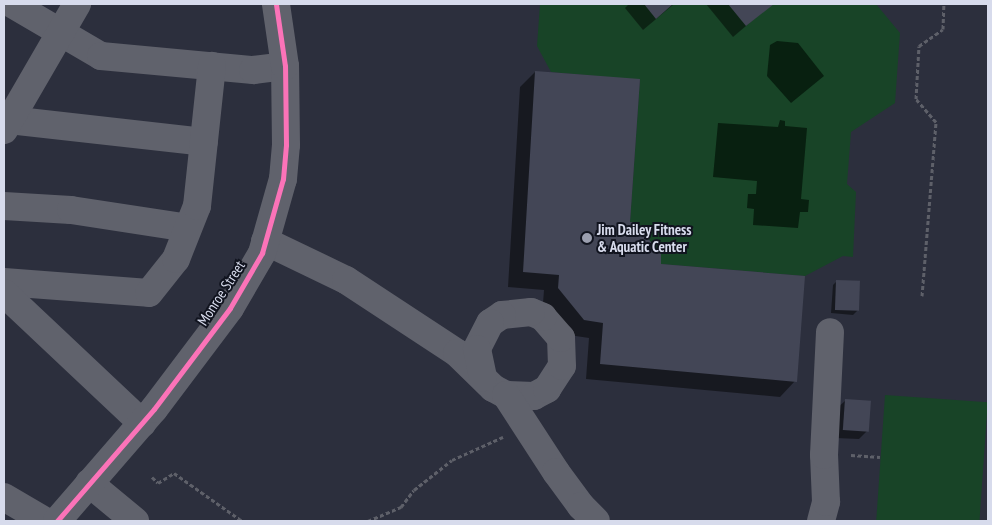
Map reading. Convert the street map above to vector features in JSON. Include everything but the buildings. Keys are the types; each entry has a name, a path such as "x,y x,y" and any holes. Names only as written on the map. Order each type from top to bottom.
{"street":[{"path":"12,4 62,31 101,56 253,70 285,66"},
{"path":"77,4 7,125 204,142"},
{"name":"Monroe Street","path":"56,521 142,423 230,308 265,241 283,179 285,66 278,16"},
{"path":"4,282 148,293 176,259 197,206 212,66"},
{"path":"4,206 71,210 188,228"},
{"path":"265,241 346,280 457,353 506,395 571,493 596,521"},
{"path":"4,293 142,423"},
{"path":"483,377 477,349 490,323 502,315 516,311 544,317 554,326 563,345 562,366 556,379 546,389 534,396 506,395"},
{"path":"821,521 826,502 824,455 830,332"},
{"path":"89,483 135,521"},
{"path":"4,497 45,521"}],"path":[{"path":"922,296 936,122 916,99 919,46 943,29 944,4"},
{"path":"368,521 402,507 414,490 452,460 505,437"},
{"path":"846,455 880,457"},
{"path":"152,477 158,483 174,473 242,521"}],"green space":[{"path":"540,4 876,4 900,33 895,103 851,132 847,184 856,192 853,257 843,256 805,276 661,264 661,254 635,223 630,222 640,80 551,72 537,46"},
{"path":"885,395 988,402 979,521 876,521"}],"shaded area":[{"path":"777,41 798,43 824,76 791,103 767,76 770,45"},
{"path":"780,120 785,121 785,126 807,128 801,199 809,200 808,212 800,212 798,228 753,225 754,209 747,208 748,194 756,194 757,181 713,177 718,123 778,127"}],"cycle path":[{"path":"57,521 154,409 230,308 262,253 283,179 286,145 285,66 276,4"}],"place":[{"name":"Jim Dailey Fitness & Aquatic Center","path":"587,238"}]}
